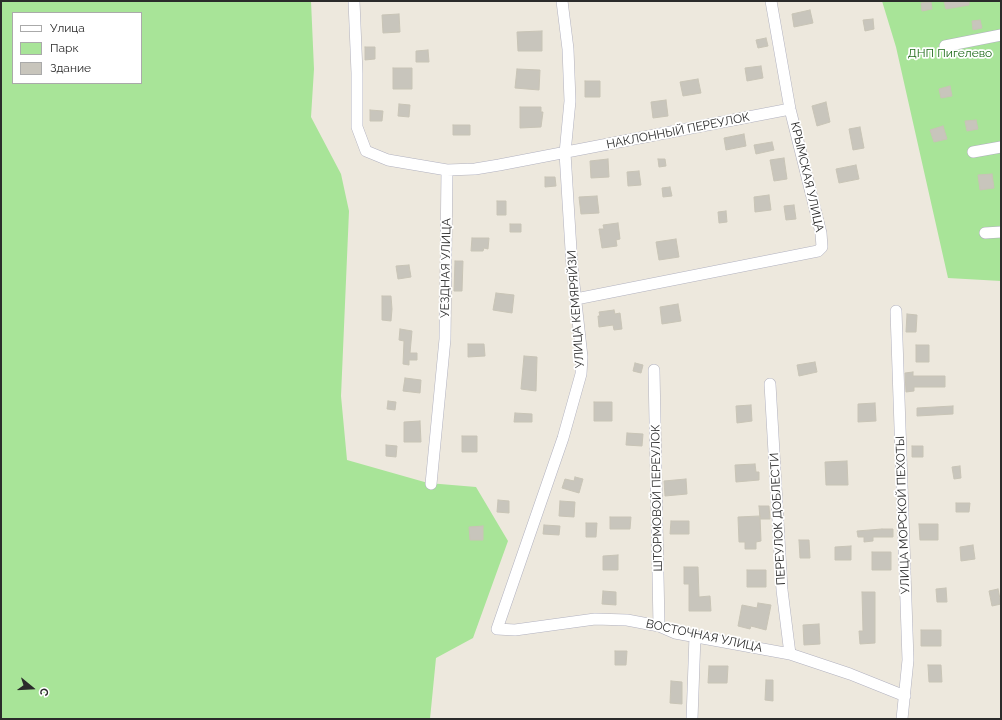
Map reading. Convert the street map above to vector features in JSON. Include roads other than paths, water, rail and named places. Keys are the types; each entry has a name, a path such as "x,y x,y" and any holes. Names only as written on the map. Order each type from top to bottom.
{"street":[{"path":"354,1 357,73 356,127 366,151 388,160 447,170 475,169 565,153"},
{"name":"УЛИЦА КЕМЯРЯЙЗИ","path":"496,629 563,438 577,390 582,357 565,153 570,101 568,49 562,1"},
{"name":"КРЫМСКАЯ УЛИЦА","path":"576,299 818,251 822,247 820,233 790,109 771,1"},
{"path":"945,46 1001,35"},
{"name":"НАКЛОННЫЙ ПЕРЕУЛОК","path":"565,153 790,109"},
{"path":"973,152 1001,147"},
{"name":"УЕЗДНАЯ УЛИЦА","path":"431,484 445,339 447,170"},
{"path":"986,233 1001,232"},
{"name":"УЛИЦА МОРСКОЙ ПЕХОТЫ","path":"896,311 908,660 902,719"},
{"name":"ШТОРМОВОЙ ПЕРЕУЛОК","path":"654,370 659,626"},
{"name":"ПЕРЕУЛОК ДОБЛЕСТИ","path":"770,384 782,590 790,654"},
{"name":"ВОСТОЧНАЯ УЛИЦА","path":"496,629 515,630 595,619 627,620 659,626 675,633 790,654 850,674 905,696"},
{"path":"692,719 695,636"}],"park label":[{"name":"ДНП Пигелево","path":"950,53"}]}
